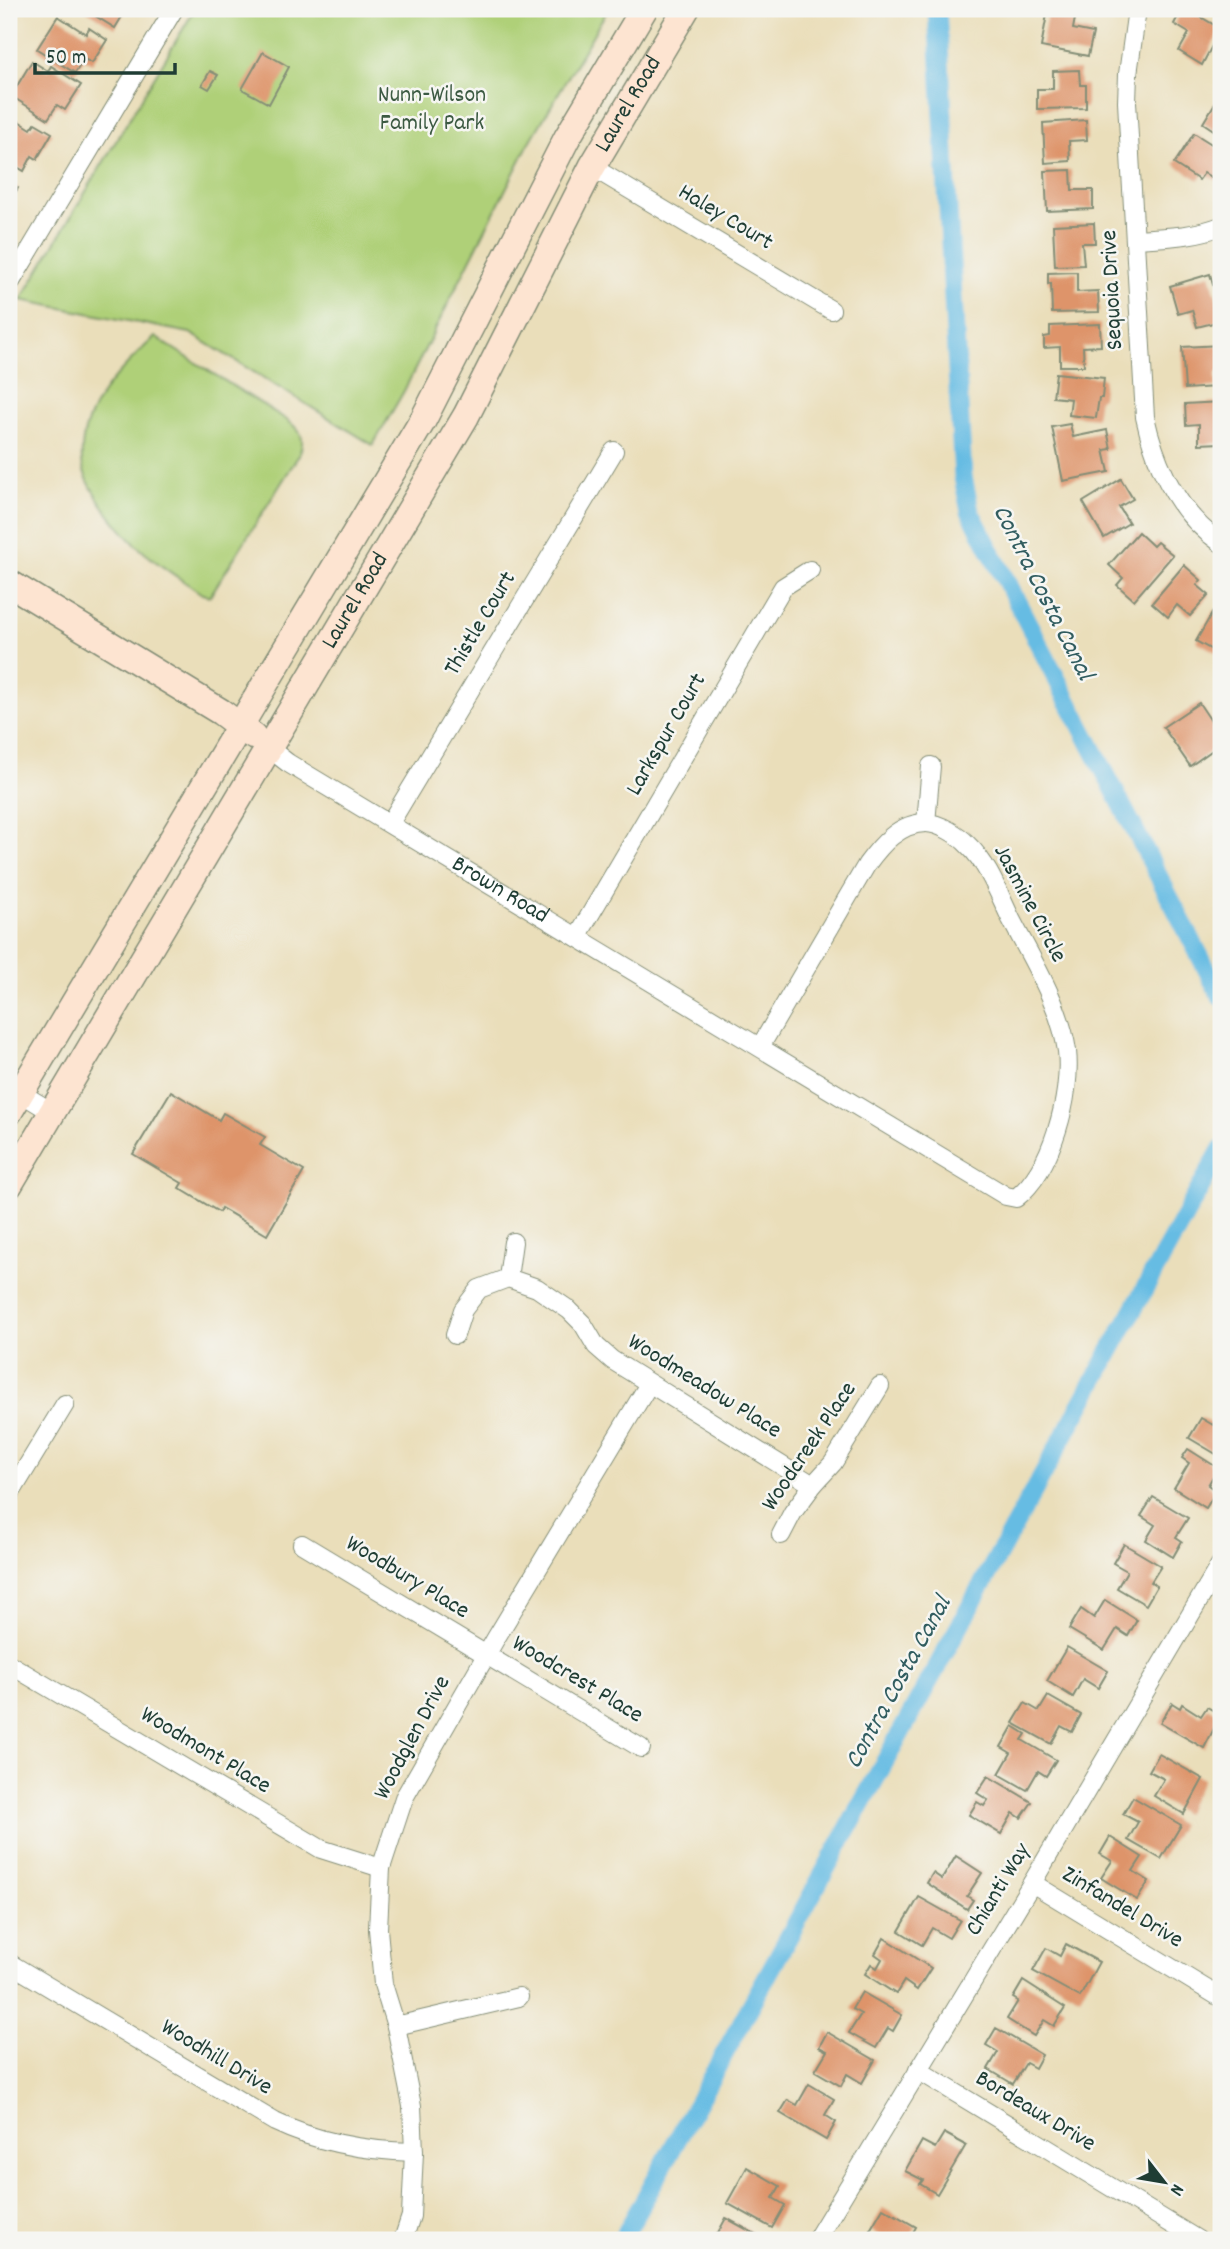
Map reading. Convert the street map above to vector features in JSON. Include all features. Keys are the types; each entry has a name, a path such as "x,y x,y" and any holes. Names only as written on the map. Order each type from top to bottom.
{"main road":[{"name":"Laurel Road","path":"13,1097 241,726 423,419 567,138 644,9"},
{"name":"Laurel Road","path":"9,1185 466,416 592,167 686,9"},
{"name":"Brown Road","path":"9,583 221,712 270,749"}],"street":[{"path":"9,285 174,9"},
{"name":"Sequoia Drive","path":"1137,9 1127,102 1143,394 1149,436 1157,461 1179,501 1194,519 1221,543"},
{"name":"Haley Court","path":"592,167 831,310"},
{"path":"1135,239 1182,236 1221,226"},
{"name":"Thistle Court","path":"390,823 614,451"},
{"name":"Larkspur Court","path":"577,937 783,587 810,570"},
{"name":"Brown Road","path":"270,749 288,763 994,1190"},
{"path":"760,1047 881,844 901,830 926,823 931,766"},
{"name":"Jasmine Circle","path":"926,823 946,829 968,844 986,868 1047,990 1061,1024 1067,1054 1067,1087 1059,1129 1027,1189 1016,1198 994,1190"},
{"path":"13,1097 52,1112"},
{"path":"455,1335 463,1310 479,1289 508,1278 513,1242"},
{"name":"Woodmeadow Place","path":"508,1278 537,1288 569,1310 583,1324 596,1346 612,1360 813,1485"},
{"name":"Woodglen Drive","path":"403,2240 411,2216 414,2152 412,2106 396,2026 383,1984 378,1929 381,1868 404,1798 486,1654 649,1384"},
{"name":"Woodcreek Place","path":"781,1535 793,1512 833,1463 880,1386"},
{"path":"9,1496 65,1404"},
{"name":"Woodbury Place","path":"302,1544 486,1654"},
{"name":"Chianti Way","path":"816,2240 1221,1563"},
{"name":"Woodcrest Place","path":"486,1654 641,1748"},
{"name":"Woodmont Place","path":"9,1664 321,1849 381,1868"},
{"name":"Zinfandel Drive","path":"1032,1883 1221,1998"},
{"name":"Woodhill Drive","path":"9,1963 294,2131 337,2144 414,2152"},
{"path":"396,2026 519,1997"},
{"name":"Bordeaux Drive","path":"918,2070 1198,2240"}],"green space":[{"name":"Nunn-Wilson Family Park","path":"195,9 608,9 527,147 404,391 373,445 190,333 21,300"},
{"path":"155,337 287,420 299,431 302,439 299,455 210,596 202,594 144,553 112,518 84,472 83,443 94,408 115,377"}],"building":[{"path":"84,9 124,9 126,10 115,28"},
{"path":"1048,9 1076,13 1073,29 1093,33 1088,56 1041,47"},
{"path":"1182,9 1187,9 1221,29 1202,65 1179,51 1189,33 1174,24"},
{"path":"58,16 86,34 89,28 107,40 92,63 84,59 75,73 37,49"},
{"path":"263,52 289,67 269,104 242,89"},
{"path":"32,61 48,71 51,66 81,85 65,110 57,105 48,119 11,96"},
{"path":"1079,70 1080,85 1086,85 1086,108 1037,109 1037,89 1053,89 1053,71"},
{"path":"210,71 218,75 209,89 202,85"},
{"path":"1221,93 1221,135 1203,123"},
{"path":"9,115 31,129 35,123 52,133 37,159 32,156 24,171 9,162"},
{"path":"1086,120 1087,140 1069,141 1070,161 1045,163 1043,123"},
{"path":"1194,133 1221,150 1219,182 1204,173 1199,180 1174,164"},
{"path":"1071,170 1072,190 1093,190 1093,209 1047,211 1045,171"},
{"path":"9,182 18,188 9,202"},
{"path":"1094,223 1095,243 1082,243 1084,265 1055,266 1053,225"},
{"path":"1077,272 1077,292 1098,291 1099,312 1052,313 1048,273"},
{"path":"1210,274 1221,321 1197,327 1192,310 1178,314 1170,286"},
{"path":"1100,324 1101,346 1083,347 1084,366 1060,366 1060,347 1044,348 1044,337 1050,336 1050,326"},
{"path":"1221,345 1221,372 1216,372 1216,387 1185,389 1182,347"},
{"path":"1056,373 1104,378 1096,418 1069,415 1071,399 1053,397"},
{"path":"1221,402 1221,443 1199,444 1199,424 1186,425 1185,404"},
{"path":"1070,424 1073,437 1107,430 1111,449 1104,450 1109,472 1063,481 1052,427"},
{"path":"1121,479 1133,499 1119,507 1129,523 1104,538 1083,502"},
{"path":"1138,532 1153,546 1157,542 1173,555 1134,600 1117,585 1123,578 1109,565"},
{"path":"1184,565 1201,580 1197,585 1209,595 1190,616 1177,605 1168,617 1152,603"},
{"path":"1214,610 1221,614 1221,655 1196,641"},
{"path":"1199,703 1221,736 1221,744 1190,766 1163,727"},
{"path":"171,1091 219,1120 223,1113 265,1137 260,1145 304,1171 267,1235 221,1208 219,1212 179,1188 182,1183 133,1154"},
{"path":"1221,1412 1221,1457 1189,1438 1201,1418 1213,1425"},
{"path":"1188,1449 1218,1468 1208,1485 1216,1491 1206,1508 1174,1488 1189,1463 1182,1458"},
{"path":"1153,1497 1188,1518 1176,1537 1182,1541 1173,1557 1146,1540 1155,1525 1141,1516"},
{"path":"1124,1544 1161,1566 1151,1582 1157,1586 1146,1605 1117,1588 1127,1571 1113,1563"},
{"path":"1105,1600 1137,1620 1128,1636 1117,1629 1104,1650 1069,1629 1081,1609 1094,1618"},
{"path":"1067,1647 1108,1671 1098,1688 1083,1679 1073,1697 1047,1681"},
{"path":"1048,1696 1081,1715 1072,1732 1061,1726 1051,1744 1013,1723 1025,1703 1039,1711"},
{"path":"1172,1703 1180,1708 1182,1704 1201,1716 1207,1707 1221,1715 1204,1748 1160,1723"},
{"path":"1013,1726 1026,1734 1022,1740 1056,1760 1046,1776 1038,1771 1027,1790 999,1774 1011,1753 1001,1747"},
{"path":"1159,1754 1203,1779 1184,1814 1154,1796 1164,1779 1149,1771"},
{"path":"988,1776 1032,1802 1021,1818 1013,1813 1001,1834 969,1815 977,1802 984,1806 988,1800 977,1793"},
{"path":"1133,1797 1181,1825 1161,1859 1128,1840 1138,1822 1123,1814"},
{"path":"1110,1837 1142,1857 1133,1871 1149,1881 1137,1900 1101,1878 1112,1861 1100,1854"},
{"path":"956,1856 982,1873 967,1896 973,1900 967,1909 927,1883 933,1873 942,1879"},
{"path":"919,1897 960,1920 949,1938 932,1928 922,1945 899,1931"},
{"path":"884,1938 931,1968 917,1990 904,1981 896,1994 865,1974 871,1964 877,1968 882,1959 875,1954"},
{"path":"1066,1944 1099,1962 1080,1997 1033,1971 1046,1948 1060,1956"},
{"path":"1023,1981 1065,2008 1054,2026 1044,2020 1034,2036 1007,2019 1018,2001 1013,1998"},
{"path":"862,1992 902,2015 893,2031 888,2028 876,2048 849,2033 861,2014 852,2009"},
{"path":"996,2028 1042,2055 1035,2068 1026,2063 1013,2084 988,2069 998,2052 986,2045"},
{"path":"827,2032 875,2060 862,2083 847,2074 841,2086 815,2071 827,2051 819,2047"},
{"path":"809,2084 834,2099 825,2115 836,2122 826,2140 780,2113 788,2100 797,2105"},
{"path":"944,2133 966,2145 937,2194 920,2184 923,2180 905,2171 922,2141 935,2148"},
{"path":"747,2167 780,2186 773,2198 785,2205 772,2228 727,2203"},
{"path":"883,2208 916,2227 909,2240 886,2240 870,2230"},
{"path":"726,2218 766,2240 714,2240"}],"waterway":[{"name":"Contra Costa Canal","path":"937,9 963,477 970,511 1221,997"},
{"name":"Contra Costa Canal","path":"622,2240 1221,1150"}]}
